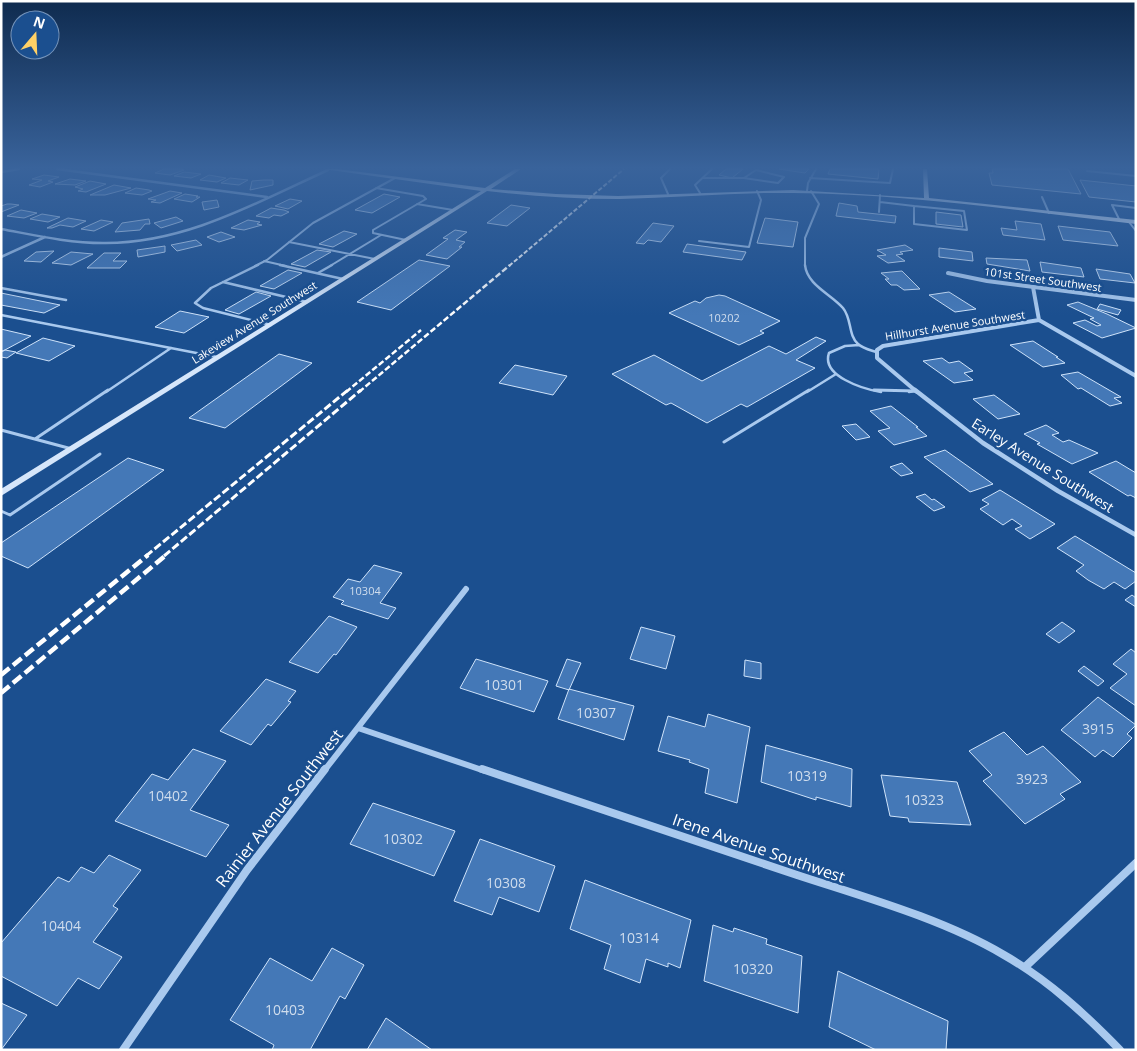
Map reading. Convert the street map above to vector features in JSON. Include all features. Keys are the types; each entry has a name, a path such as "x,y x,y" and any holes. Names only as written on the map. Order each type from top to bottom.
{"main road":[{"name":"Lakeview Avenue Southwest","path":"1,493 440,218"},
{"path":"1100,218 1136,222"}],"street":[{"path":"1,229 104,243 165,237 199,228 221,218"},
{"path":"1,257 46,236"},
{"name":"101st Street Southwest","path":"948,273 1033,287 1136,300"},
{"path":"1033,287 1039,320 1136,376"},
{"name":"Hillhurst Avenue Southwest","path":"876,352 879,347 889,344 1039,320"},
{"name":"Earley Avenue Southwest","path":"876,352 877,358 884,366 996,452 1136,535"},
{"name":"Rainier Avenue Southwest","path":"123,1050 241,878 466,589"},
{"name":"Irene Avenue Southwest","path":"358,728 936,922 989,946 1025,967 1083,1012 1120,1050"},
{"path":"1025,967 1136,863"}],"lane":[{"path":"271,324 203,308 195,303 198,298 223,282 264,261 323,218"},
{"path":"393,218 373,230 373,233 406,240"},
{"path":"699,241 749,247 756,218"},
{"path":"811,218 803,242 808,275 845,311 853,325 852,336 859,344 876,352"},
{"path":"914,218 914,224 967,230 965,218"},
{"path":"1129,222 1136,231"},
{"path":"318,274 381,235"},
{"path":"289,242 375,259"},
{"path":"264,261 343,279"},
{"path":"223,282 307,302"},
{"path":"1,288 66,300"},
{"path":"1,315 218,358"},
{"path":"859,344 845,346 828,354 827,366 836,374 877,391 916,391"},
{"path":"34,439 172,348"},
{"path":"724,442 836,374"},
{"path":"1,430 72,449"},
{"path":"1,511 10,515 100,454"}],"building":[{"path":"32,218 57,218 48,222 30,219"},
{"path":"68,218 86,221 73,227 60,225 47,228"},
{"path":"172,218 183,221 161,228 154,223"},
{"path":"494,218 517,218 507,226 487,223"},
{"path":"765,218 798,222 793,247 757,243"},
{"path":"853,218 896,218 895,223"},
{"path":"936,218 962,218 963,227 936,224"},
{"path":"149,219 150,224 145,224 140,230 115,232 122,223"},
{"path":"101,220 113,222 94,231 81,229"},
{"path":"248,220 260,222 257,224 262,225 244,230 231,228"},
{"path":"1015,221 1041,224 1045,240 1003,235 1001,228 1017,230"},
{"path":"653,223 674,226 661,242 648,240 644,244 636,243"},
{"path":"1058,226 1110,232 1118,246 1063,240"},
{"path":"455,230 467,232 456,240 465,242 459,247 462,247 447,259 426,255 448,239 443,238"},
{"path":"344,231 357,234 333,247 319,244"},
{"path":"221,232 235,237 219,242 207,237"},
{"path":"196,240 202,245 177,251 171,245"},
{"path":"687,244 746,252 742,260 683,252"},
{"path":"905,245 913,250 900,252 903,254 896,255 905,261 888,263 877,256 886,255 877,250"},
{"path":"165,246 165,252 138,257 137,250"},
{"path":"939,248 972,252 973,261 939,257"},
{"path":"317,250 331,252 305,267 291,264"},
{"path":"54,251 41,262 24,261 36,252"},
{"path":"71,252 93,254 71,265 52,263"},
{"path":"104,253 121,253 113,261 127,261 120,268 87,268"},
{"path":"986,258 1027,260 1030,271 987,264"},
{"path":"419,260 450,266 391,310 357,302"},
{"path":"1040,262 1081,268 1084,277 1042,272"},
{"path":"1096,269 1130,274 1135,283 1100,279"},
{"path":"288,270 302,273 274,289 260,286"},
{"path":"902,271 920,289 904,290 897,285 891,285 885,279 889,279 881,273"},
{"path":"256,292 271,296 239,314 225,310"},
{"path":"949,292 976,309 955,312 929,295"},
{"path":"1,293 60,305 44,313 1,305"},
{"path":"719,295 780,321 760,331 764,333 739,345 669,313 695,301 700,303 706,298"},
{"path":"1078,302 1136,328 1102,338 1073,323 1085,320 1097,326 1101,325 1090,319 1094,318 1067,305"},
{"path":"1100,304 1121,310 1118,315 1097,309"},
{"path":"180,311 209,317 184,333 155,327"},
{"path":"1,329 31,336 3,351 1,350"},
{"path":"816,337 826,341 796,360 815,368 747,407 741,404 707,423 671,403 666,405 612,374 654,355 702,381 769,346 786,354"},
{"path":"43,338 75,346 49,361 16,353"},
{"path":"1033,341 1065,363 1043,367 1010,345"},
{"path":"5,350 16,352 7,358 1,357 1,352"},
{"path":"279,354 312,363 225,428 189,418"},
{"path":"942,358 949,363 959,361 973,371 964,373 973,380 954,383 923,361"},
{"path":"515,365 567,376 553,395 499,383"},
{"path":"1078,372 1121,397 1114,398 1122,403 1110,406 1081,388 1078,389 1061,375"},
{"path":"994,395 1020,414 998,419 973,399"},
{"path":"891,406 927,436 894,445 878,431 890,428 870,411"},
{"path":"856,424 870,437 856,440 842,426"},
{"path":"1046,425 1059,433 1052,435 1063,442 1069,440 1098,453 1072,464 1037,444 1040,443 1024,434"},
{"path":"945,450 993,484 970,492 924,457"},
{"path":"128,458 164,470 28,568 1,556 1,543"},
{"path":"1116,461 1136,473 1136,498 1128,496 1089,472"},
{"path":"902,463 913,473 901,476 890,467"},
{"path":"1000,490 1055,524 1030,539 1015,529 1022,526 1012,519 1003,525 980,509 989,504 982,500"},
{"path":"925,494 945,507 934,511 916,497"},
{"path":"1075,536 1136,573 1136,581 1125,589 1114,582 1104,589 1088,580 1076,571 1084,565 1057,548"},
{"path":"374,565 402,573 380,603 396,608 388,619 341,604 344,601 333,597 348,579 360,582"},
{"path":"1132,595 1136,598 1136,607 1125,600"},
{"path":"329,616 357,627 336,655 334,654 318,673 289,662"},
{"path":"1062,622 1075,631 1059,643 1046,634"},
{"path":"641,627 675,636 666,669 630,659"},
{"path":"1131,649 1136,653 1136,706 1110,688 1127,674 1113,664"},
{"path":"476,659 548,681 534,712 460,688"},
{"path":"567,659 581,663 569,690 556,686"},
{"path":"745,660 761,663 761,679 744,676"},
{"path":"1084,666 1104,681 1098,686 1078,671"},
{"path":"266,679 296,691 288,701 291,702 271,726 268,724 251,745 220,731"},
{"path":"569,689 634,706 624,740 558,719"},
{"path":"1098,697 1136,725 1127,734 1132,738 1113,757 1103,750 1095,757 1061,730"},
{"path":"708,714 750,727 737,803 705,793 709,769 689,762 690,760 658,751 668,716 705,727"},
{"path":"1004,732 1027,755 1043,746 1081,782 1060,794 1065,799 1025,824 983,781 992,775 969,751"},
{"path":"766,745 852,769 851,807 816,797 816,800 761,782"},
{"path":"193,749 226,761 190,810 229,825 206,857 115,821 152,774 168,780"},
{"path":"881,775 957,782 971,825 909,822 908,818 890,816"},
{"path":"373,803 455,831 434,876 350,844"},
{"path":"480,839 555,866 539,912 499,897 492,915 454,901"},
{"path":"109,855 141,870 113,906 118,909 93,942 122,957 99,989 78,978 57,1006 1,976 1,943 58,877 69,882 81,867 94,873"},
{"path":"585,880 691,920 680,968 668,963 668,967 646,959 640,983 604,969 611,945 570,929"},
{"path":"713,925 733,932 734,928 767,939 766,944 802,956 798,1013 704,981"},
{"path":"332,948 364,965 345,999 340,996 310,1050 272,1050 274,1045 230,1020 270,958 312,981"},
{"path":"838,971 948,1021 946,1050 876,1050 829,1027"},
{"path":"1,1003 27,1015 1,1050"},
{"path":"386,1018 432,1050 367,1050"}],"railway":[{"path":"509,266 566,218"},
{"path":"359,392 510,265"},
{"path":"346,392 421,330"},
{"path":"146,556 348,390"},
{"path":"164,556 361,390"},
{"path":"1,675 148,555"},
{"path":"1,693 166,555"}]}
